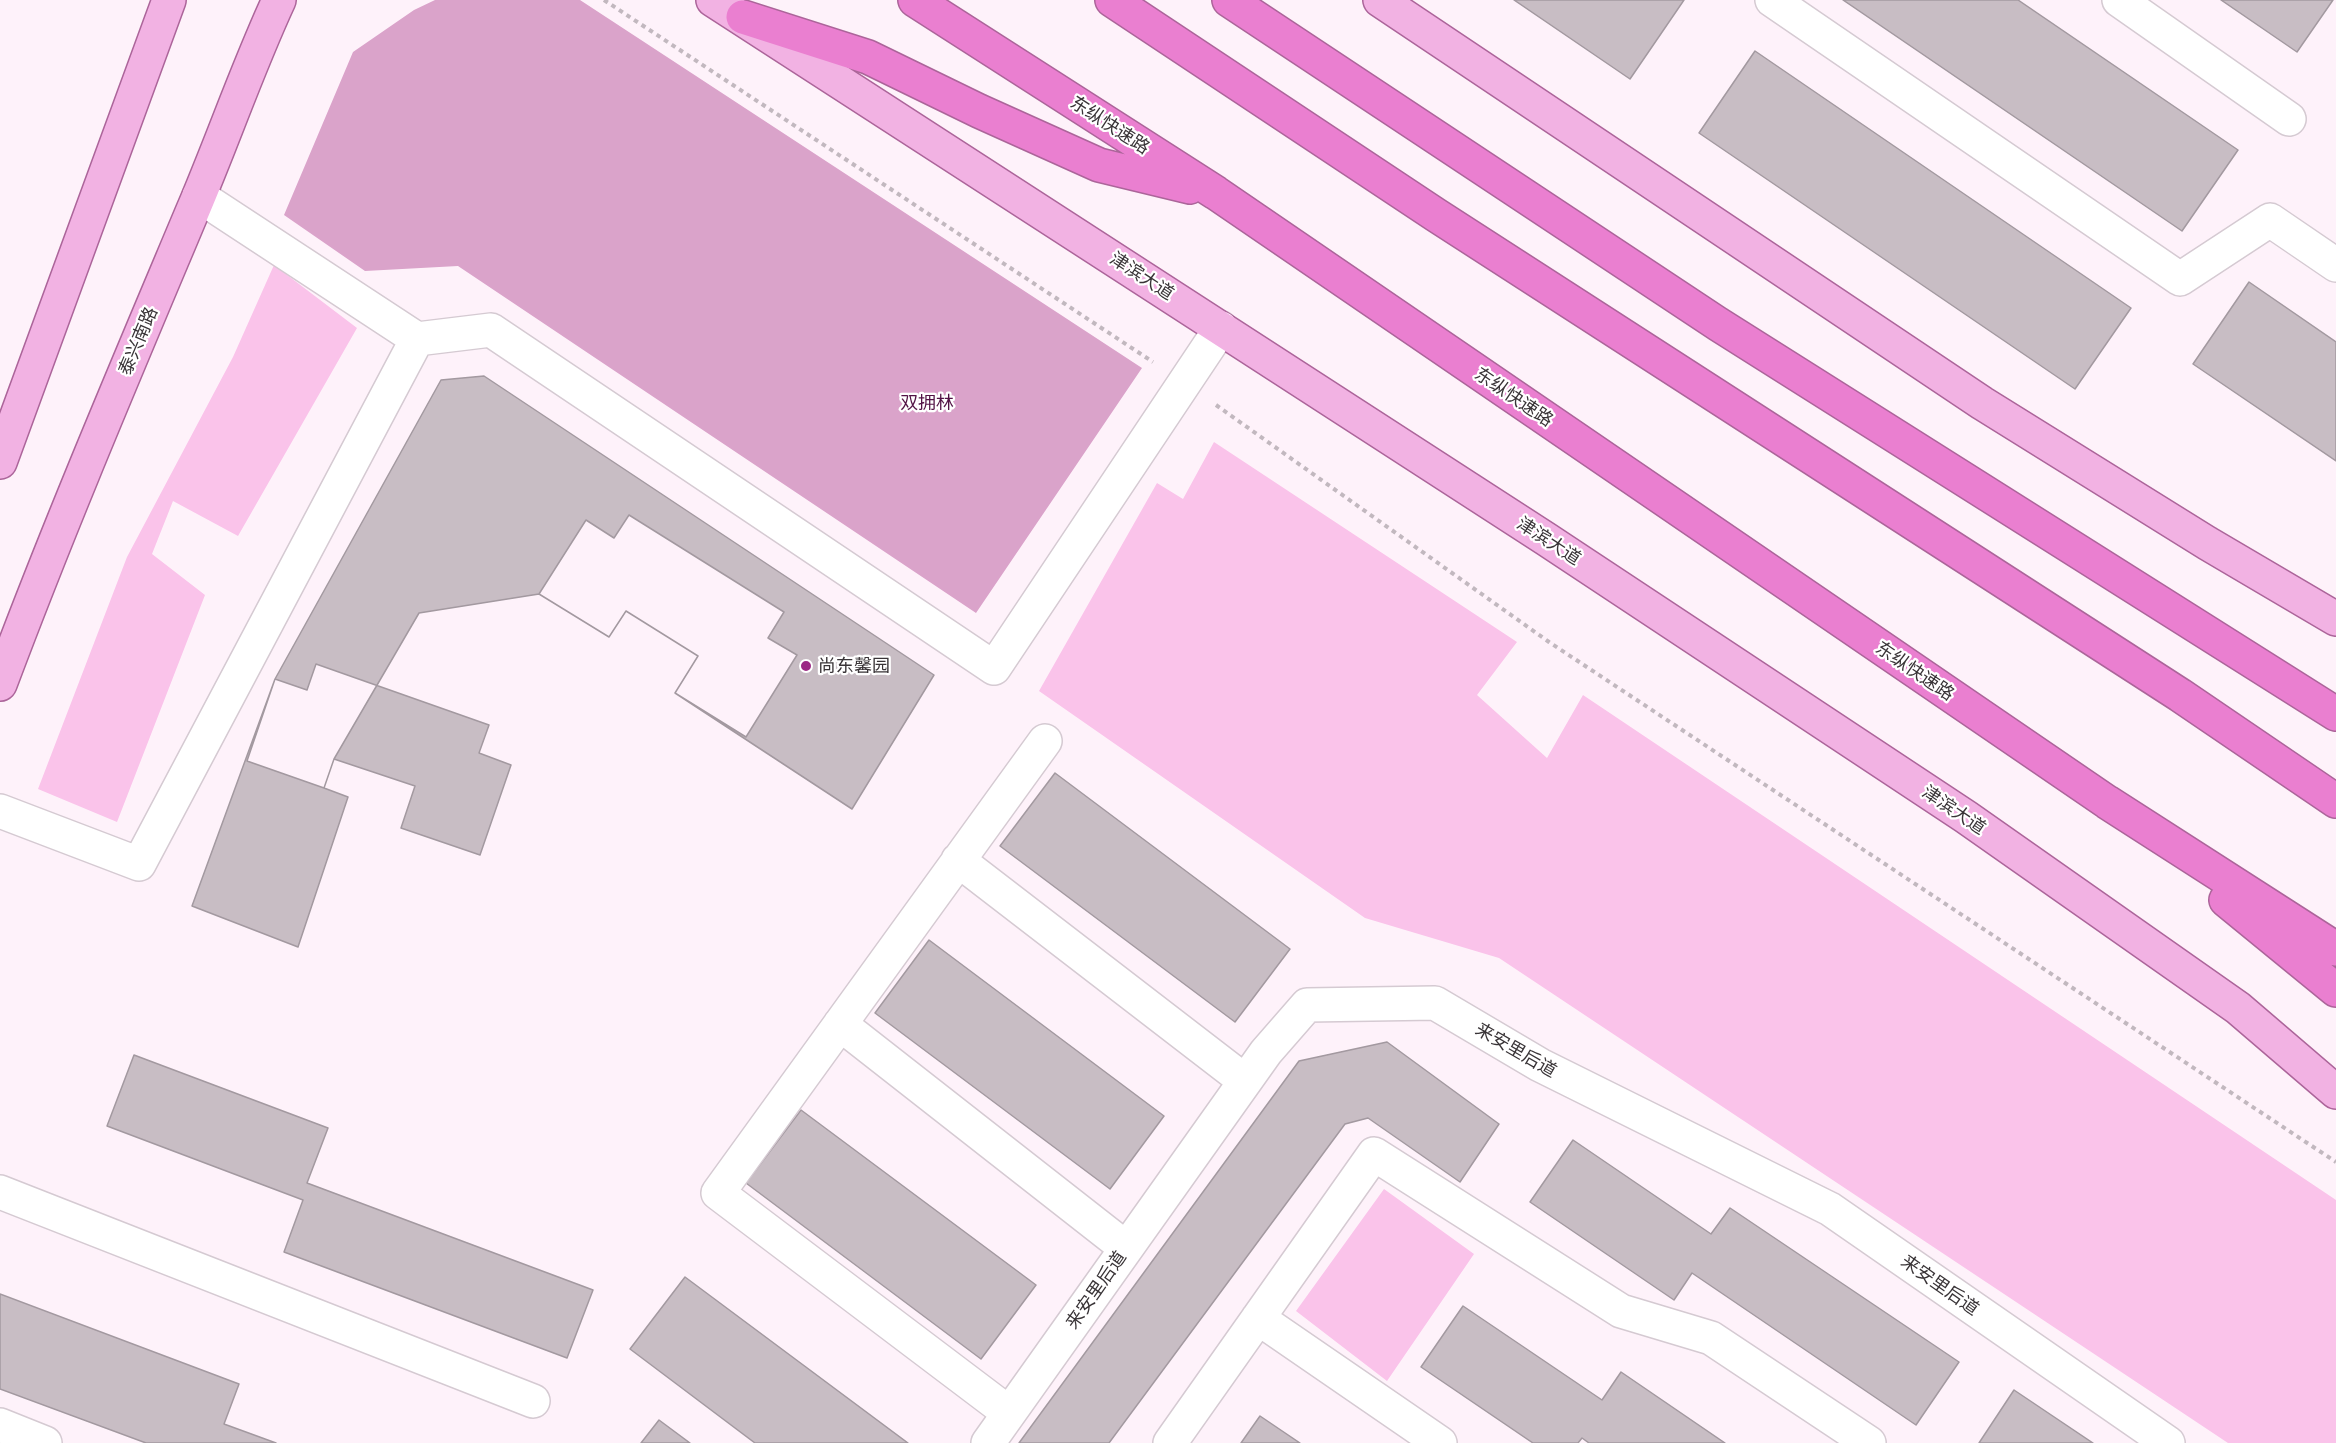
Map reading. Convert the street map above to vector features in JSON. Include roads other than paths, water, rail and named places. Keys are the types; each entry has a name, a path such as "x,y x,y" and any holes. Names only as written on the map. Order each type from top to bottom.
{"highway":[{"name":"东纵快速路","path":"915,0 1215,193 2107,801"},
{"path":"1112,0 1436,214 2180,695 2336,801"},
{"path":"1229,0 1718,324 2336,714"},
{"path":"743,17 868,57 979,111 1099,165 1215,193"},
{"path":"2107,801 2336,949"},
{"path":"2107,801 2336,990"}],"main road":[{"path":"0,462 169,0"},
{"name":"泰兴南路","path":"0,684 51,548 199,196 246,71 279,0"},
{"name":"津滨大道","path":"712,0 743,17 1546,539 2053,877 2238,1008 2336,1092"},
{"path":"1380,0 1982,403 2336,620"}],"street":[{"path":"1772,0 2180,279 2270,220 2336,266"},
{"path":"2119,0 2289,119"},
{"path":"199,196 417,339 491,330 994,668 1221,327"},
{"path":"0,811 139,864 417,339"},
{"path":"1009,1413 718,1193 1045,741"},
{"path":"958,860 1245,1081"},
{"name":"来安里后道","path":"988,1443 1266,1052 1307,1005 1435,1003 1540,1065 1830,1209 2168,1443"},
{"path":"840,1024 1126,1248"},
{"path":"1170,1443 1374,1154 1622,1311 1711,1338 1869,1443"},
{"path":"0,1192 533,1401"},
{"path":"1258,1318 1440,1443"},
{"path":"0,1425 45,1443"}],"place":[{"name":"尚东馨园","path":"806,666"}],"park label":[{"name":"双拥林","path":"927,403"}]}
